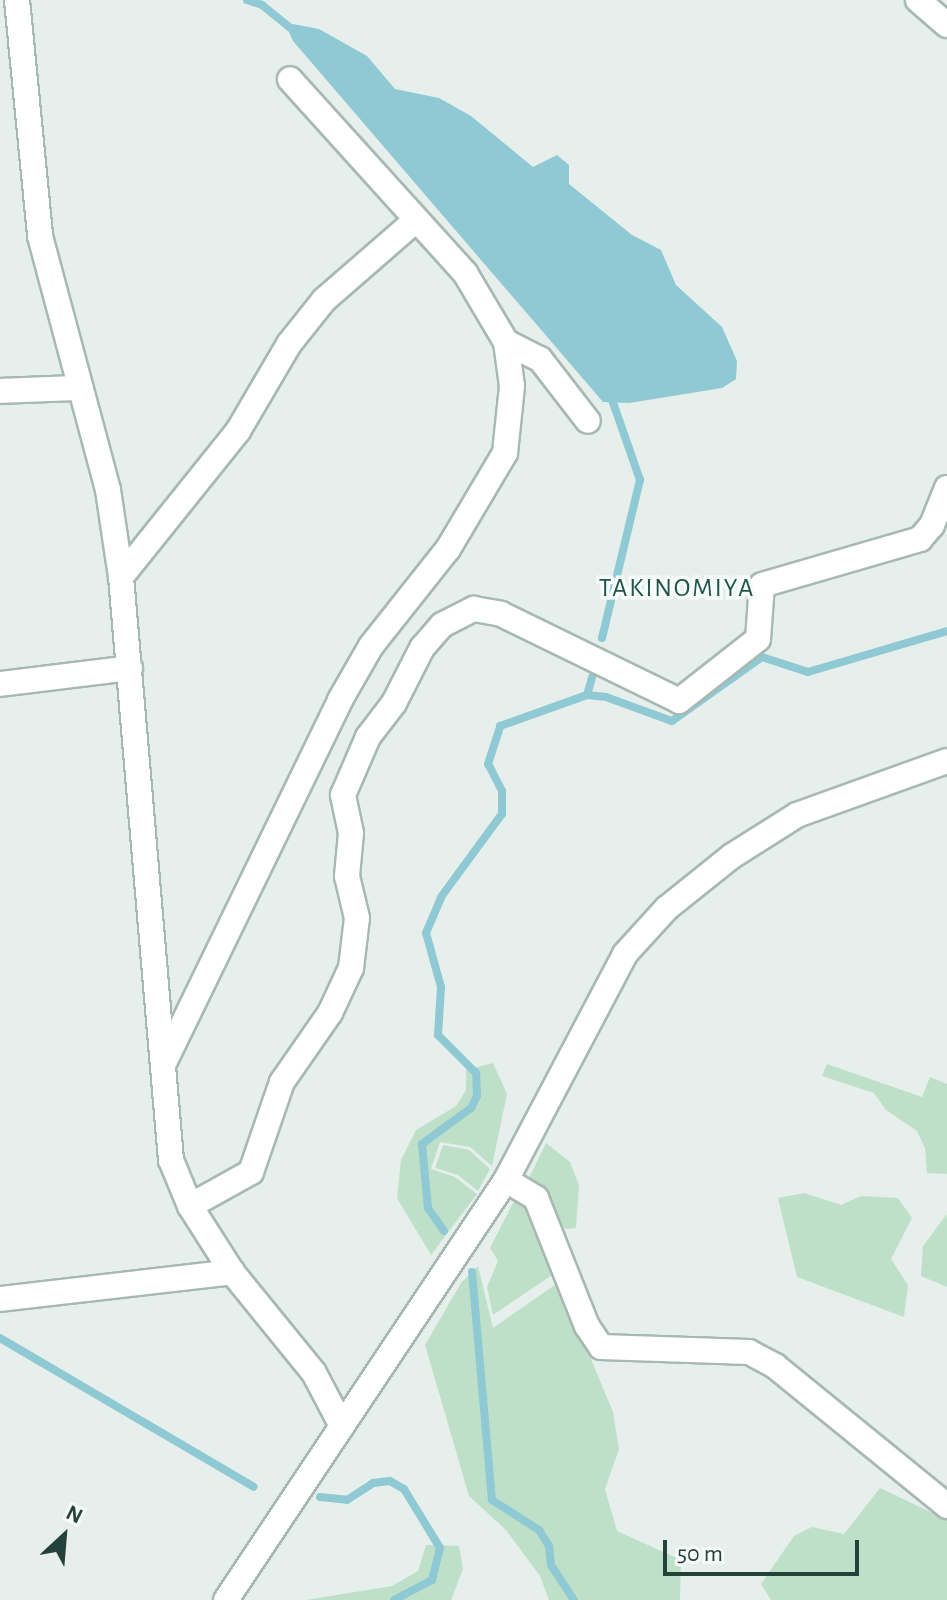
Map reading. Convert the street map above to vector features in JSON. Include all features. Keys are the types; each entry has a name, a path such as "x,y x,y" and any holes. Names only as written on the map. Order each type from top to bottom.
{"street":[{"path":"17,0 40,236 77,388 108,490 121,577 171,1160 190,1206 232,1272 314,1373 342,1426"},
{"path":"918,0 947,25"},
{"path":"163,1066 340,700 371,646 448,549 505,453 512,386 506,342 465,273 290,79"},
{"path":"121,577 238,431 289,344 324,300 415,221"},
{"path":"506,342 540,359 588,421"},
{"path":"0,391 77,388"},
{"path":"190,1206 251,1172 282,1082 330,1013 351,968 357,918 347,876 351,833 343,795 368,737 394,703 422,648 442,625 474,609 501,614 679,701 758,639 762,585 920,539 932,525 947,488"},
{"path":"0,684 130,668"},
{"path":"226,1600 506,1180 611,978 667,908 732,856 797,815 947,761"},
{"path":"506,1180 536,1198 587,1326 601,1347 749,1352 775,1366 947,1506"},
{"path":"0,1299 232,1272"}],"green space":[{"path":"493,1063 507,1094 492,1166 470,1147 440,1142 431,1169 455,1177 477,1194 431,1255 397,1198 401,1160 416,1130 456,1106 466,1090 466,1070"},
{"path":"827,1064 922,1097 930,1077 947,1084 947,1174 927,1173 925,1148 917,1131 886,1110 874,1093 822,1076"},
{"path":"546,1143 570,1162 579,1185 576,1228 566,1229 554,1219 528,1180"},
{"path":"443,1145 469,1150 490,1169 478,1191 458,1175 435,1168"},
{"path":"804,1193 841,1205 861,1196 898,1198 912,1218 891,1259 908,1285 904,1317 797,1277 778,1198"},
{"path":"516,1197 530,1208 555,1273 493,1315 487,1287 498,1261 490,1248"},
{"path":"947,1214 947,1287 921,1276 923,1246"},
{"path":"478,1266 493,1328 559,1282 613,1412 619,1449 605,1489 617,1531 681,1560 680,1600 549,1600 540,1576 506,1530 469,1496 425,1345 461,1283"},
{"path":"880,1488 947,1520 947,1600 771,1600 761,1584 794,1536 812,1527 844,1534"},
{"path":"426,1545 459,1546 463,1569 451,1600 306,1600 392,1586 418,1571"}],"water":[{"path":"293,24 319,29 367,56 395,89 439,98 471,116 533,167 557,155 569,165 569,184 632,235 661,250 676,285 722,327 737,361 736,379 722,388 629,403 603,402 293,41 289,32"}],"waterway":[{"path":"247,0 262,5 299,35"},
{"path":"602,638 640,480 610,394"},
{"path":"587,695 606,697 672,721 762,657 808,672 947,631"},
{"path":"444,1231 428,1208 422,1144 471,1108 477,1096 476,1073 438,1035 441,987 426,933 441,897 502,814 502,791 488,764 500,726 587,695 592,677"},
{"path":"472,1272 492,1500 539,1530 549,1546 551,1565 574,1600"},
{"path":"0,1338 254,1487"},
{"path":"320,1497 347,1500 373,1483 390,1481 404,1489 440,1548 432,1580 394,1600"}],"district":[{"name":"TAKINOMIYA","path":"677,589"}]}
